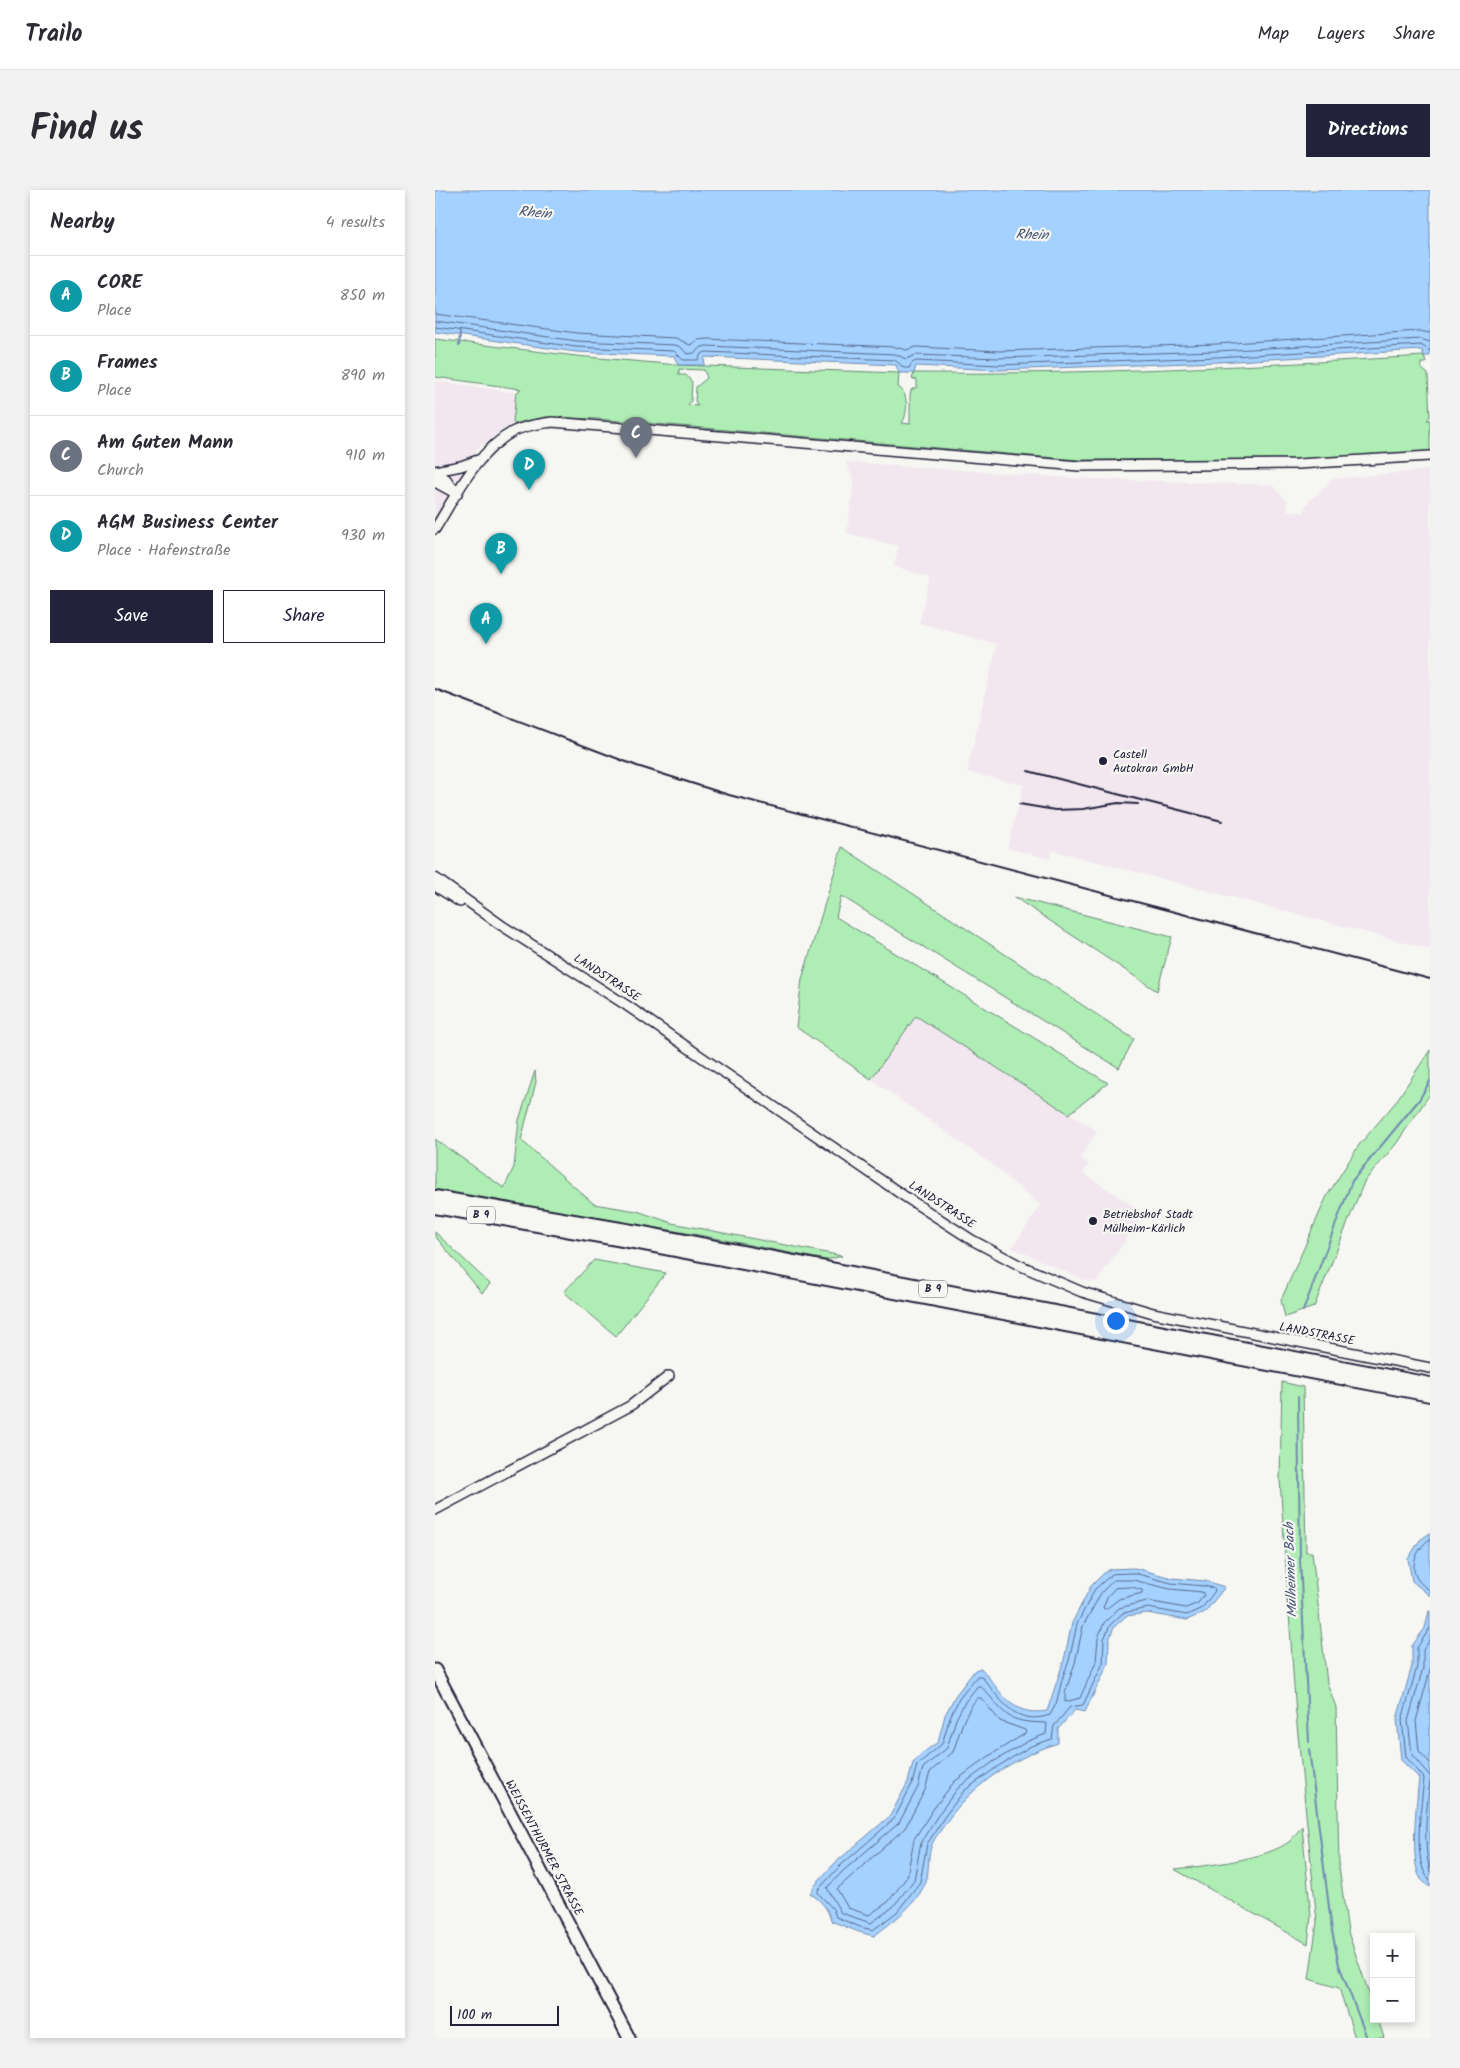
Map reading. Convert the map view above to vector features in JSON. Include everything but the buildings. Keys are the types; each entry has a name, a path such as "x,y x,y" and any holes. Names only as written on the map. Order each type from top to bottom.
{"highway":[{"name":"B 9","path":"435,1197 637,1232 1430,1384"},
{"name":"B 9","path":"435,1207 1430,1394"}],"main road":[{"name":"WEISSENTHURMER STRASSE","path":"435,1670 629,2038"}],"street":[{"path":"435,529 481,459 504,438 514,432 536,424 551,422 1079,466 1298,464 1430,456"},
{"path":"435,472 481,459"},
{"path":"435,472 446,479 457,494"},
{"path":"435,482 457,494"},
{"path":"435,878 501,925"},
{"path":"435,886 485,918 501,925"},
{"name":"LANDSTRASSE","path":"501,925 627,1004 932,1215 986,1248 1037,1274 1082,1292 1153,1313 1430,1368"},
{"path":"435,1510 609,1419 630,1406 669,1376"}],"shaded area":[{"path":"435,381 516,393 513,423 478,448 435,517"},
{"path":"846,462 1068,478 1272,485 1287,501 1287,510 1304,513 1306,505 1332,479 1430,470 1430,949 1052,850 1050,859 1007,848 1024,785 967,772 997,644 919,623 931,578 894,566 899,546 847,533 854,481"},
{"path":"916,1016 1097,1131 1080,1158 1089,1164 1083,1173 1144,1213 1097,1281 1087,1281 1012,1248 1041,1205 990,1163 871,1079"}],"green space":[{"path":"435,339 576,356 678,365 899,373 898,387 906,398 905,415 902,423 910,424 910,395 911,390 917,387 917,380 912,379 914,373 1105,371 1424,356 1426,363 1421,363 1421,368 1428,374 1430,417 1427,420 1430,420 1430,451 1306,459 1079,460 598,419 545,417 516,424 513,423 516,393 521,389 435,377","holes":["679,369 704,370 707,378 696,387 695,401 698,406 688,405 691,401 692,382 686,375 679,375"]},
{"path":"842,847 1134,1039 1119,1068 841,896 836,917 1108,1083 1069,1114 916,1016 871,1079 796,1027 802,979"},
{"path":"1014,897 1172,937 1157,991"},
{"path":"1430,1050 1430,1094 1396,1144 1364,1182 1314,1307 1285,1317 1281,1300 1327,1196 1359,1145 1395,1103"},
{"path":"535,1071 536,1082 521,1140 594,1204 637,1211 672,1223 842,1256 826,1260 699,1235 435,1191 435,1139 504,1188 514,1167 519,1120"},
{"path":"435,1232 490,1284 482,1293 435,1236"},
{"path":"594,1260 666,1273 616,1336 564,1292"},
{"path":"1282,1382 1303,1387 1306,1552 1312,1552 1327,1683 1336,1707 1339,1867 1348,1932 1370,1996 1370,2023 1379,2023 1384,2038 1355,2038 1339,1988 1309,1979 1317,1922 1296,1715 1280,1479"},
{"path":"1302,1826 1311,1917 1308,1944 1174,1869 1235,1861 1266,1853 1290,1841"}],"water":[{"name":"Rhein","path":"435,190 1430,190 1430,356 1424,356 1422,350 1218,362 999,370 916,366 914,373 899,373 896,365 705,357 704,365 678,365 674,356 576,352 435,332"},
{"path":"1430,1533 1430,1596 1412,1581 1408,1559 1420,1540"},
{"path":"1135,1568 1172,1578 1205,1581 1225,1587 1205,1612 1187,1620 1147,1613 1126,1616 1114,1627 1109,1640 1108,1664 1085,1712 1075,1710 1058,1729 1058,1743 1041,1749 1008,1766 965,1799 933,1842 925,1884 909,1906 874,1936 831,1921 823,1905 810,1893 835,1863 890,1816 908,1782 913,1763 921,1754 938,1742 945,1715 955,1696 975,1670 981,1668 1001,1694 1015,1706 1034,1712 1047,1711 1064,1660 1072,1623 1091,1586 1110,1569"},
{"path":"1429,1611 1430,1887 1421,1879 1417,1871 1415,1859 1419,1778 1401,1760 1397,1719 1412,1666 1412,1646 1425,1628"}],"waterway":[{"path":"459,346 460,333"},
{"name":"Mülheimer Bach","path":"1303,1311 1352,1181 1419,1100 1430,1081"},
{"name":"Mülheimer Bach","path":"1298,1397 1300,1560 1309,1742"},
{"name":"Mülheimer Bach","path":"1309,1749 1332,1931 1339,1965 1367,2038"}],"railway":[{"path":"435,689 637,766 729,795 1430,979"},
{"path":"1028,771 1222,821"},
{"path":"1019,804 1055,810 1083,809 1118,803 1138,804"}],"place":[{"name":"Am Guten Mann","path":"636,458"},
{"name":"AGM Business Center","path":"529,490"},
{"name":"Frames","path":"501,574"},
{"name":"CORE","path":"486,644"},
{"name":"Castell Autokran GmbH","path":"1103,761"},
{"name":"Betriebshof Stadt Mülheim-Kärlich","path":"1093,1221"}]}
